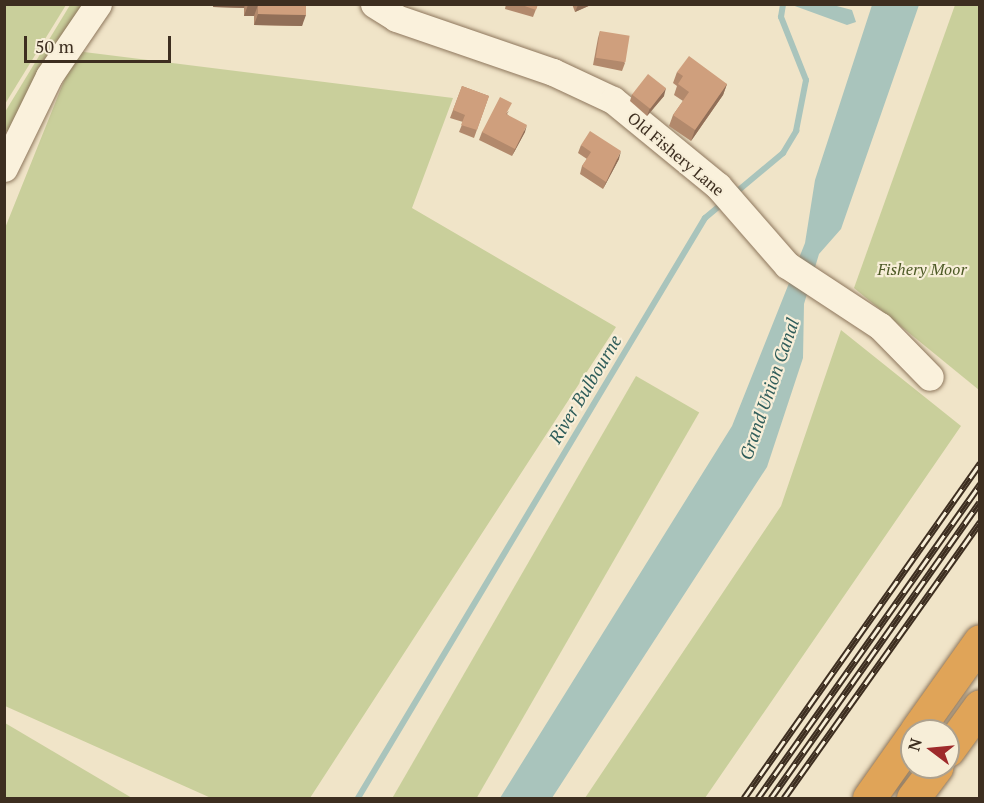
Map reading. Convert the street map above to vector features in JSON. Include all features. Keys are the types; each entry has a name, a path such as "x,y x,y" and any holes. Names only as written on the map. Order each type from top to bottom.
{"highway":[{"path":"925,719 980,641"},
{"path":"960,734 980,706"},
{"path":"868,798 900,754"},
{"path":"913,798 927,779"}],"street":[{"name":"Old Fishery Lane","path":"374,4 613,100 718,186 787,265 826,288 880,326 930,377"},
{"path":"4,168 31,108 97,16"}],"green space":[{"path":"4,5 66,5 5,104"},
{"path":"70,5 87,5 10,132 5,131 5,112"},
{"name":"Fishery Moor","path":"955,5 979,5 979,390 854,288"},
{"path":"76,51 453,98 412,208 616,327 310,798 211,798 5,706 5,228"},
{"path":"841,330 961,426 705,798 585,798 781,506"},
{"path":"636,376 699,412 477,798 392,798"},
{"path":"5,723 132,798 5,798"}],"water":[{"path":"792,5 833,5 852,10 856,22 847,25"},
{"name":"Grand Union Canal","path":"872,5 919,5 841,229 819,254 804,304 803,358 767,467 552,798 500,798 732,426 805,243 815,180"}],"building":[{"path":"306,4 306,15 258,14 258,5 248,5"},
{"path":"519,4 538,4 536,10"},
{"path":"600,31 630,36 625,62 596,58"},
{"path":"689,56 727,84 695,130 673,115 689,92 678,84 683,76 677,72"},
{"path":"648,74 666,88 650,109 632,94"},
{"path":"462,86 489,96 477,130 461,125 465,115 453,110"},
{"path":"500,97 512,103 506,114 527,125 515,149 482,132"},
{"path":"590,131 621,151 606,182 582,166 591,152 581,145"}],"waterway":[{"name":"River Bulbourne","path":"734,194 783,153 796,131 806,80 781,17 783,4"},
{"name":"River Bulbourne","path":"358,798 705,218 724,202"}],"railway":[{"path":"744,798 980,463"},
{"path":"758,798 980,484"},
{"path":"771,798 980,502"},
{"path":"784,798 980,522"}]}
